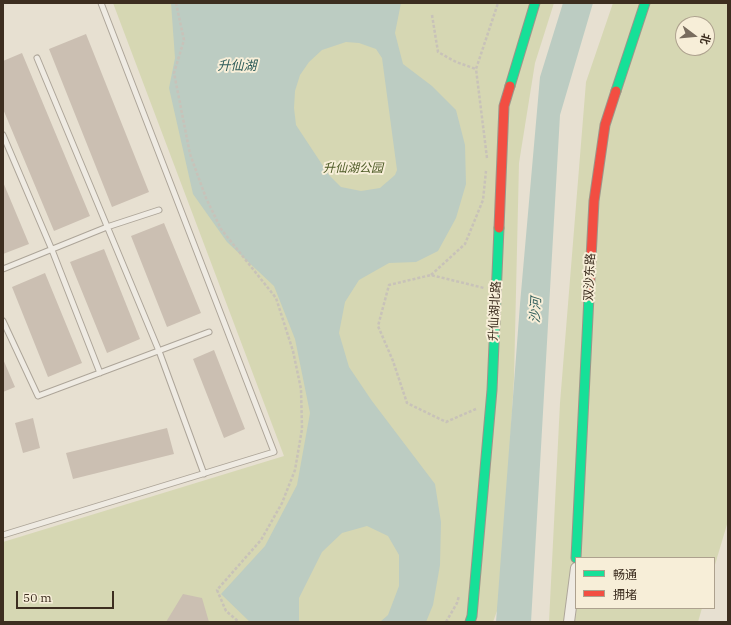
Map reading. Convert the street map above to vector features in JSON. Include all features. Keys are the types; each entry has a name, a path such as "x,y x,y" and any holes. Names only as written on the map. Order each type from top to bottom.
{"street":[{"name":"升仙湖北路","path":"470,622 472,616 491,395 504,106 535,3"},
{"name":"双沙东路","path":"576,557 594,201 605,125 644,3"},
{"path":"569,622 575,576"}],"lane":[{"path":"3,535 274,452 100,3"},
{"path":"37,58 159,351 204,474"},
{"path":"3,135 52,250 100,373"},
{"path":"3,269 107,227 159,210"},
{"path":"3,320 38,396 209,332"}],"path":[{"path":"176,3 184,40 174,73 190,154 206,198 221,229 276,298 293,351 301,389 302,429 295,470 282,503 261,540 217,590 226,611 239,622"},
{"path":"487,160 476,69 498,3"},
{"path":"432,15 438,52 456,62 476,69"},
{"path":"431,275 465,244 484,200 486,167"},
{"path":"477,409 446,422 407,403 378,326 389,285 431,275 496,291"},
{"path":"446,622 457,603 460,589"}],"green space":[{"name":"升仙湖公园","path":"113,3 554,3 535,63 519,163 514,378 501,600 493,622 3,622 3,542 284,456"},
{"path":"613,3 728,3 728,521 715,565 715,557 575,557 575,609 702,609 698,622 549,622 560,403 586,82"}],"water":[{"name":"升仙湖","path":"171,3 401,3 395,33 403,64 432,86 456,110 465,145 466,184 456,218 438,251 416,262 389,263 359,280 345,302 339,333 349,367 372,401 435,484 441,522 440,565 433,605 426,622 380,622 388,615 399,586 399,555 388,536 367,526 342,533 322,552 299,598 299,622 250,622 221,594 265,546 297,485 310,413 295,339 274,286 227,242 193,194 169,88 175,58","holes":["346,42 359,43 376,49 382,58 397,170 395,175 380,188 361,191 341,187 329,175 296,125 294,108 295,91 300,75 309,62 322,50"]},
{"name":"沙河","path":"563,3 593,3 560,115 531,622 496,622 520,304 540,77"}],"building":[{"path":"86,34 149,192 112,207 49,49"},
{"path":"22,53 90,216 54,231 3,109 3,61"},
{"path":"3,182 29,244 3,254"},
{"path":"164,223 201,313 167,327 131,236"},
{"path":"104,249 140,339 107,353 70,262"},
{"path":"45,273 82,363 48,377 12,287"},
{"path":"214,350 245,429 224,438 193,359"},
{"path":"3,359 15,387 3,392"},
{"path":"33,418 40,448 23,453 15,423"},
{"path":"167,428 174,454 73,479 66,453"},
{"path":"183,594 202,598 209,622 166,622"}],"traffic: fast":[{"path":"510,86 535,3"},
{"path":"616,91 645,3"},
{"path":"470,622 472,616 492,390 499,228"},
{"path":"576,557 589,296"}],"traffic: jam":[{"path":"499,228 504,106 510,86"},
{"path":"589,296 594,201 605,125 616,91"}]}
